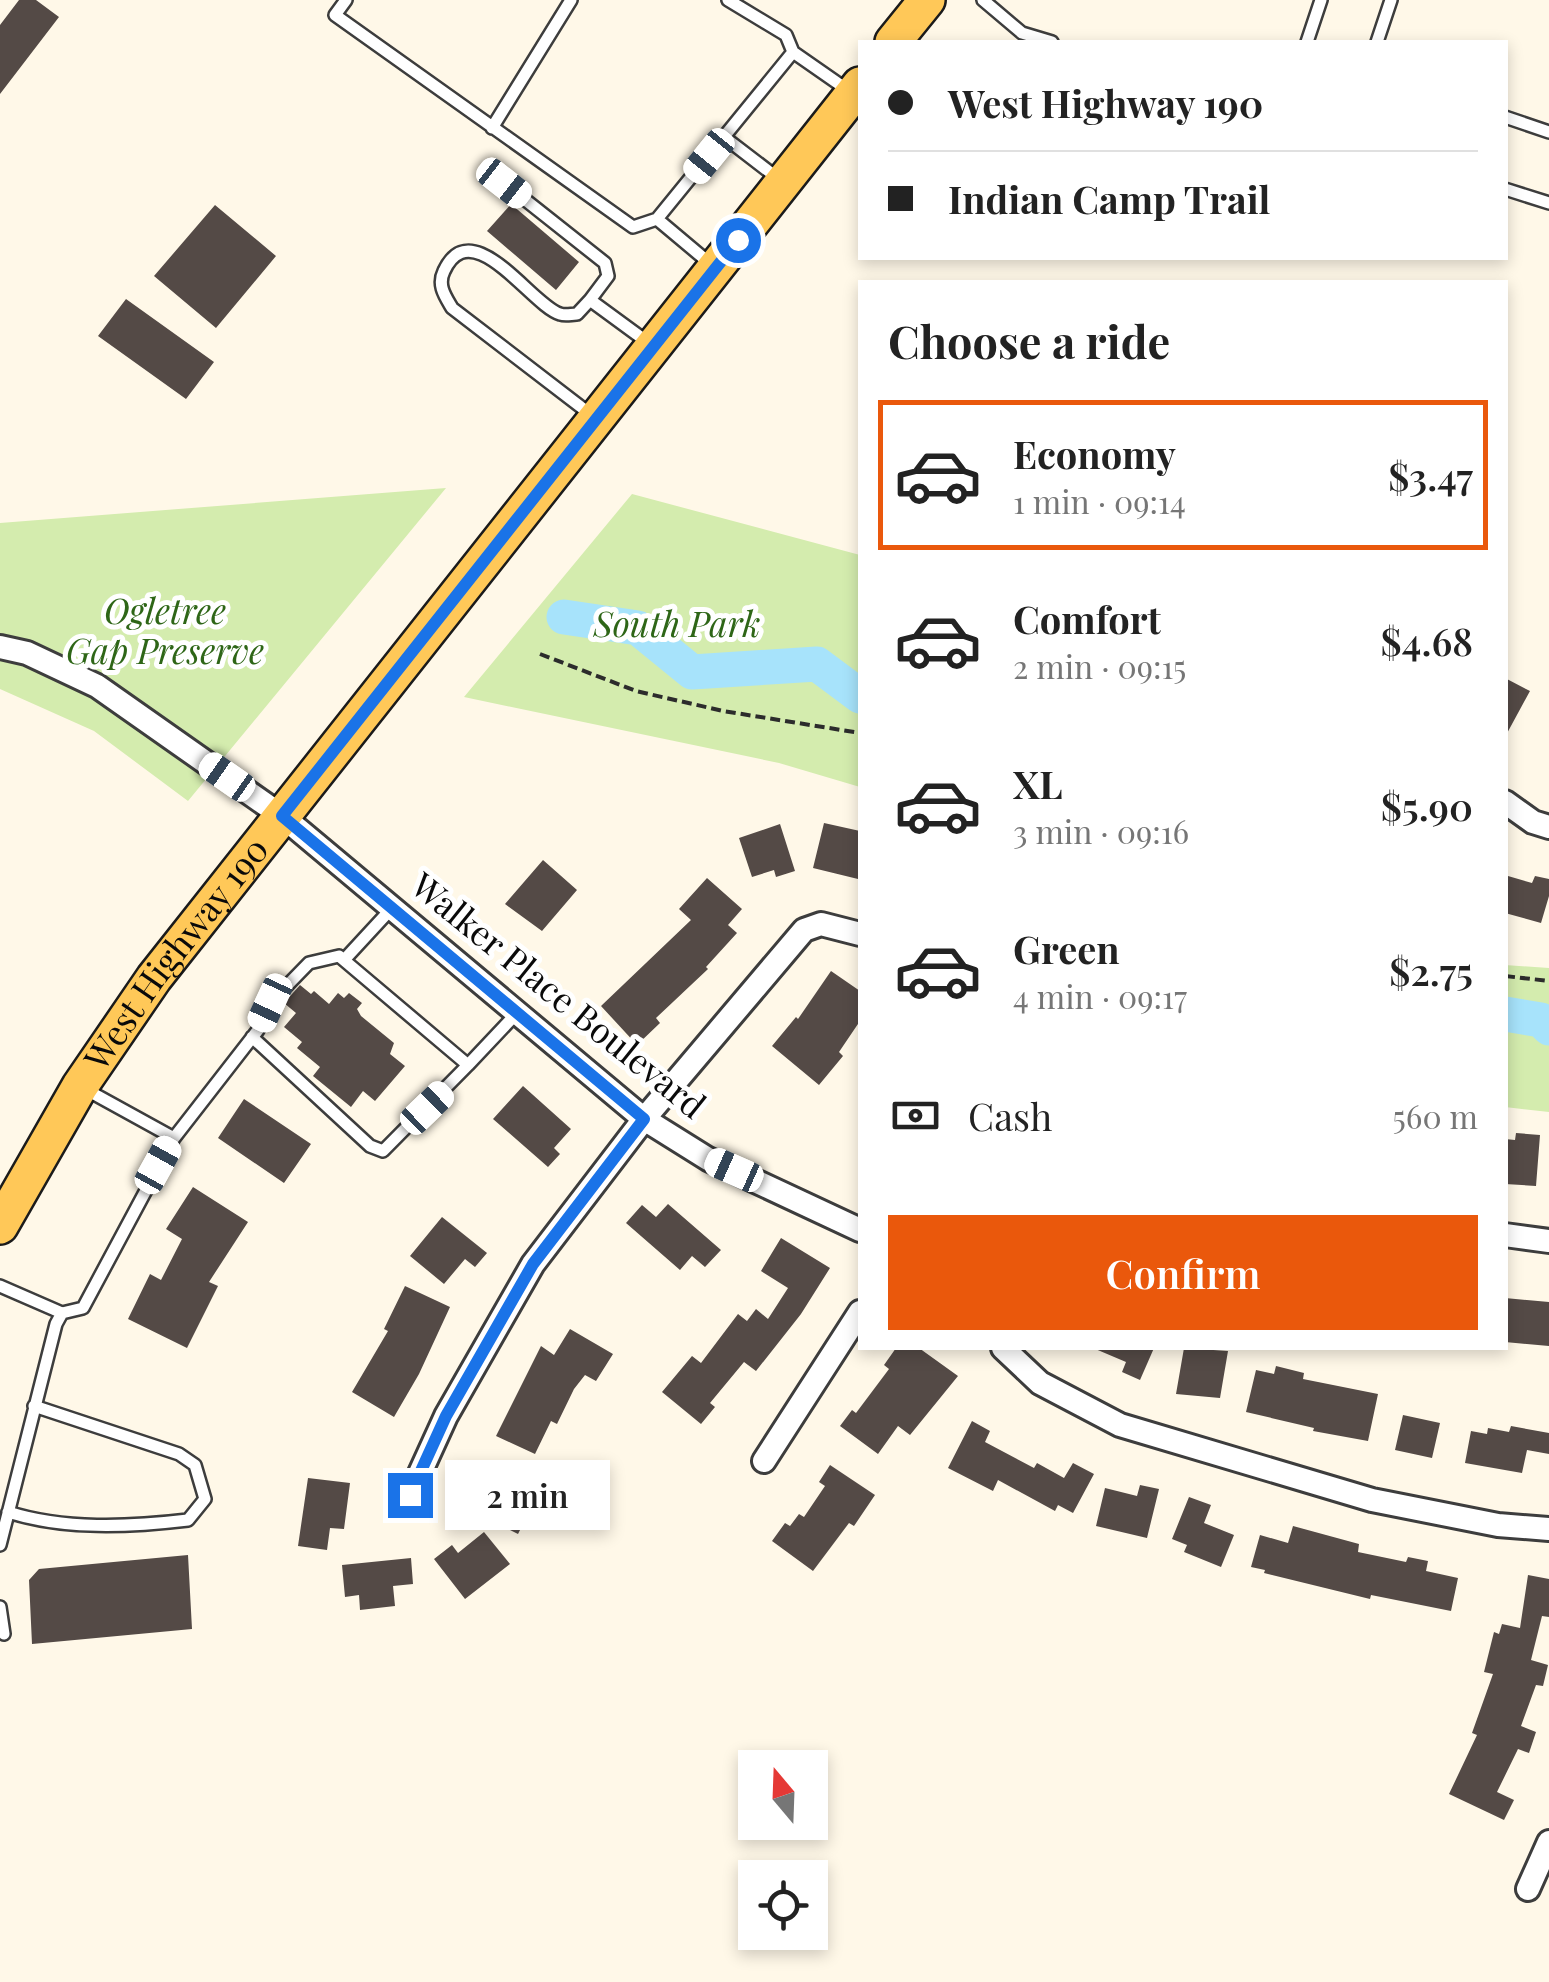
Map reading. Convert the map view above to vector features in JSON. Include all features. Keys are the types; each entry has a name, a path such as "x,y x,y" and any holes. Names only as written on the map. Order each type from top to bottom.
{"main road":[{"path":"896,40 927,0"},
{"name":"West Highway 190","path":"0,1226 80,1086 154,978 856,89"}],"street":[{"name":"Walker Place Boulevard","path":"0,647 27,653 96,686 282,816 644,1119 708,1158 858,1229"},
{"path":"1508,804 1533,822 1549,827"},
{"path":"410,1495 446,1416 533,1264 644,1119 804,930 821,924 858,933"},
{"path":"1508,1235 1549,1241"},
{"path":"764,1461 858,1315"},
{"path":"1005,1350 1040,1382 1120,1426 1372,1500 1498,1525 1549,1529"},
{"path":"1528,1890 1549,1842"}],"lane":[{"path":"346,0 335,14 633,227 657,219 793,52"},
{"path":"728,0 786,36 793,52 856,89"},
{"path":"984,0 1022,33 1045,40"},
{"path":"1308,40 1321,0"},
{"path":"1378,40 1391,0"},
{"path":"492,128 568,5"},
{"path":"1508,118 1549,132"},
{"path":"724,137 782,183"},
{"path":"504,183 606,263 608,276 577,314 558,314 488,256 470,251 455,258 443,272 441,290 452,308 596,418"},
{"path":"1508,190 1549,203"},
{"path":"657,219 715,268"},
{"path":"590,300 654,346"},
{"path":"344,960 392,908"},
{"path":"0,1286 62,1313 83,1308 174,1138 252,1037 270,1003 309,963 339,956 468,1065"},
{"path":"252,1037 370,1146 382,1151 517,1013"},
{"path":"80,1086 174,1138"},
{"path":"0,1545 34,1406 62,1313"},
{"path":"8,1512 40,1522 144,1525 188,1520 205,1499 196,1465 179,1454 34,1406"},
{"path":"0,1607 4,1634"}],"path":[{"path":"540,654 636,691 723,711 858,734"},
{"path":"1508,976 1549,981"}],"green space":[{"name":"Ogletree Gap Preserve","path":"446,488 188,801 94,731 0,689 0,523"},
{"name":"South Park","path":"632,494 858,554 858,786 779,763 464,697"},
{"path":"1508,965 1549,968 1549,1112 1508,1107"}],"building":[{"path":"19,0 36,0 59,17 0,94 0,25"},
{"path":"511,204 579,262 556,290 487,231"},
{"path":"215,205 276,256 216,328 154,276"},
{"path":"126,299 214,362 186,399 98,336"},
{"path":"1508,680 1530,691 1508,731"},
{"path":"824,823 858,831 858,879 813,868"},
{"path":"780,824 795,871 776,877 774,870 752,877 739,838"},
{"path":"543,860 577,890 542,931 505,904"},
{"path":"1508,876 1532,883 1535,876 1549,879 1549,896 1541,923 1508,914"},
{"path":"707,878 742,909 728,925 737,933 708,969 656,1018 660,1023 637,1045 601,1006 691,920 679,909"},
{"path":"831,971 858,990 858,1024 839,1052 843,1056 819,1085 772,1046 798,1019"},
{"path":"300,985 329,1004 338,993 344,998 349,993 362,1003 357,1009 361,1016 394,1043 390,1054 405,1066 375,1101 363,1091 351,1107 313,1076 320,1067 297,1048 302,1042 284,1027 296,1013 284,1003"},
{"path":"523,1086 571,1129 554,1148 560,1154 548,1167 493,1119"},
{"path":"244,1099 311,1144 284,1183 218,1138"},
{"path":"1516,1133 1540,1135 1536,1186 1508,1184 1508,1139 1515,1140"},
{"path":"193,1187 248,1222 209,1282 218,1286 187,1348 128,1319 150,1274 161,1280 182,1239 166,1229"},
{"path":"668,1204 721,1250 705,1267 692,1256 680,1270 626,1223 642,1205 656,1217"},
{"path":"442,1217 487,1253 475,1267 465,1259 444,1284 410,1256"},
{"path":"781,1238 830,1268 801,1314 756,1371 744,1362 710,1403 715,1407 701,1424 662,1392 692,1356 701,1363 738,1314 747,1321 756,1309 768,1319 788,1288 761,1271"},
{"path":"405,1286 450,1307 394,1417 352,1392 388,1331 384,1329"},
{"path":"1508,1298 1549,1302 1549,1346 1508,1342"},
{"path":"570,1329 613,1354 596,1381 585,1375 557,1424 551,1421 535,1454 496,1436 541,1346 554,1355"},
{"path":"895,1350 922,1350 958,1376 910,1435 898,1426 878,1454 840,1426 852,1410 856,1413 889,1369 884,1365"},
{"path":"1098,1350 1153,1350 1140,1380 1122,1372 1126,1362"},
{"path":"1184,1350 1228,1351 1220,1398 1176,1394"},
{"path":"1276,1366 1304,1373 1303,1379 1378,1394 1368,1441 1246,1412 1256,1370 1274,1374"},
{"path":"1403,1415 1440,1423 1432,1458 1395,1450"},
{"path":"972,1421 990,1431 985,1442 1034,1468 1037,1463 1064,1478 1073,1463 1094,1474 1073,1513 1058,1505 1055,1511 998,1480 993,1491 948,1468"},
{"path":"1511,1426 1549,1433 1549,1454 1527,1450 1522,1473 1465,1463 1471,1431 1487,1434 1488,1428 1509,1432"},
{"path":"830,1465 875,1495 854,1526 849,1523 813,1571 772,1541 785,1523 790,1526 799,1514 804,1517 825,1486 819,1482"},
{"path":"497,1469 540,1490 518,1534 475,1513"},
{"path":"308,1478 350,1483 344,1529 330,1528 327,1550 298,1546"},
{"path":"1140,1485 1159,1489 1147,1538 1096,1526 1105,1488 1137,1496"},
{"path":"1189,1497 1211,1505 1204,1523 1234,1535 1221,1567 1184,1552 1187,1545 1172,1539"},
{"path":"1293,1526 1359,1544 1358,1552 1406,1562 1408,1557 1428,1561 1426,1571 1458,1578 1451,1611 1371,1595 1370,1599 1251,1567 1260,1535 1288,1543"},
{"path":"484,1532 510,1564 465,1599 434,1559 452,1545 458,1553"},
{"path":"188,1555 192,1629 32,1644 29,1580 39,1569"},
{"path":"411,1558 413,1584 393,1586 395,1606 360,1610 359,1595 345,1597 342,1565"},
{"path":"1528,1575 1549,1579 1549,1617 1542,1616 1531,1660 1548,1665 1543,1686 1536,1685 1521,1726 1536,1732 1529,1753 1518,1749 1497,1792 1514,1800 1504,1820 1449,1794 1477,1735 1472,1733 1493,1674 1484,1672 1494,1632 1499,1634 1502,1624 1520,1628"}],"waterway":[{"path":"564,617 638,628 692,672 817,664 858,695"},
{"path":"1508,1014 1541,1020 1549,1028"}],"route":[{"path":"410,1495 446,1416 533,1264 644,1119 282,816 738,240"}]}
